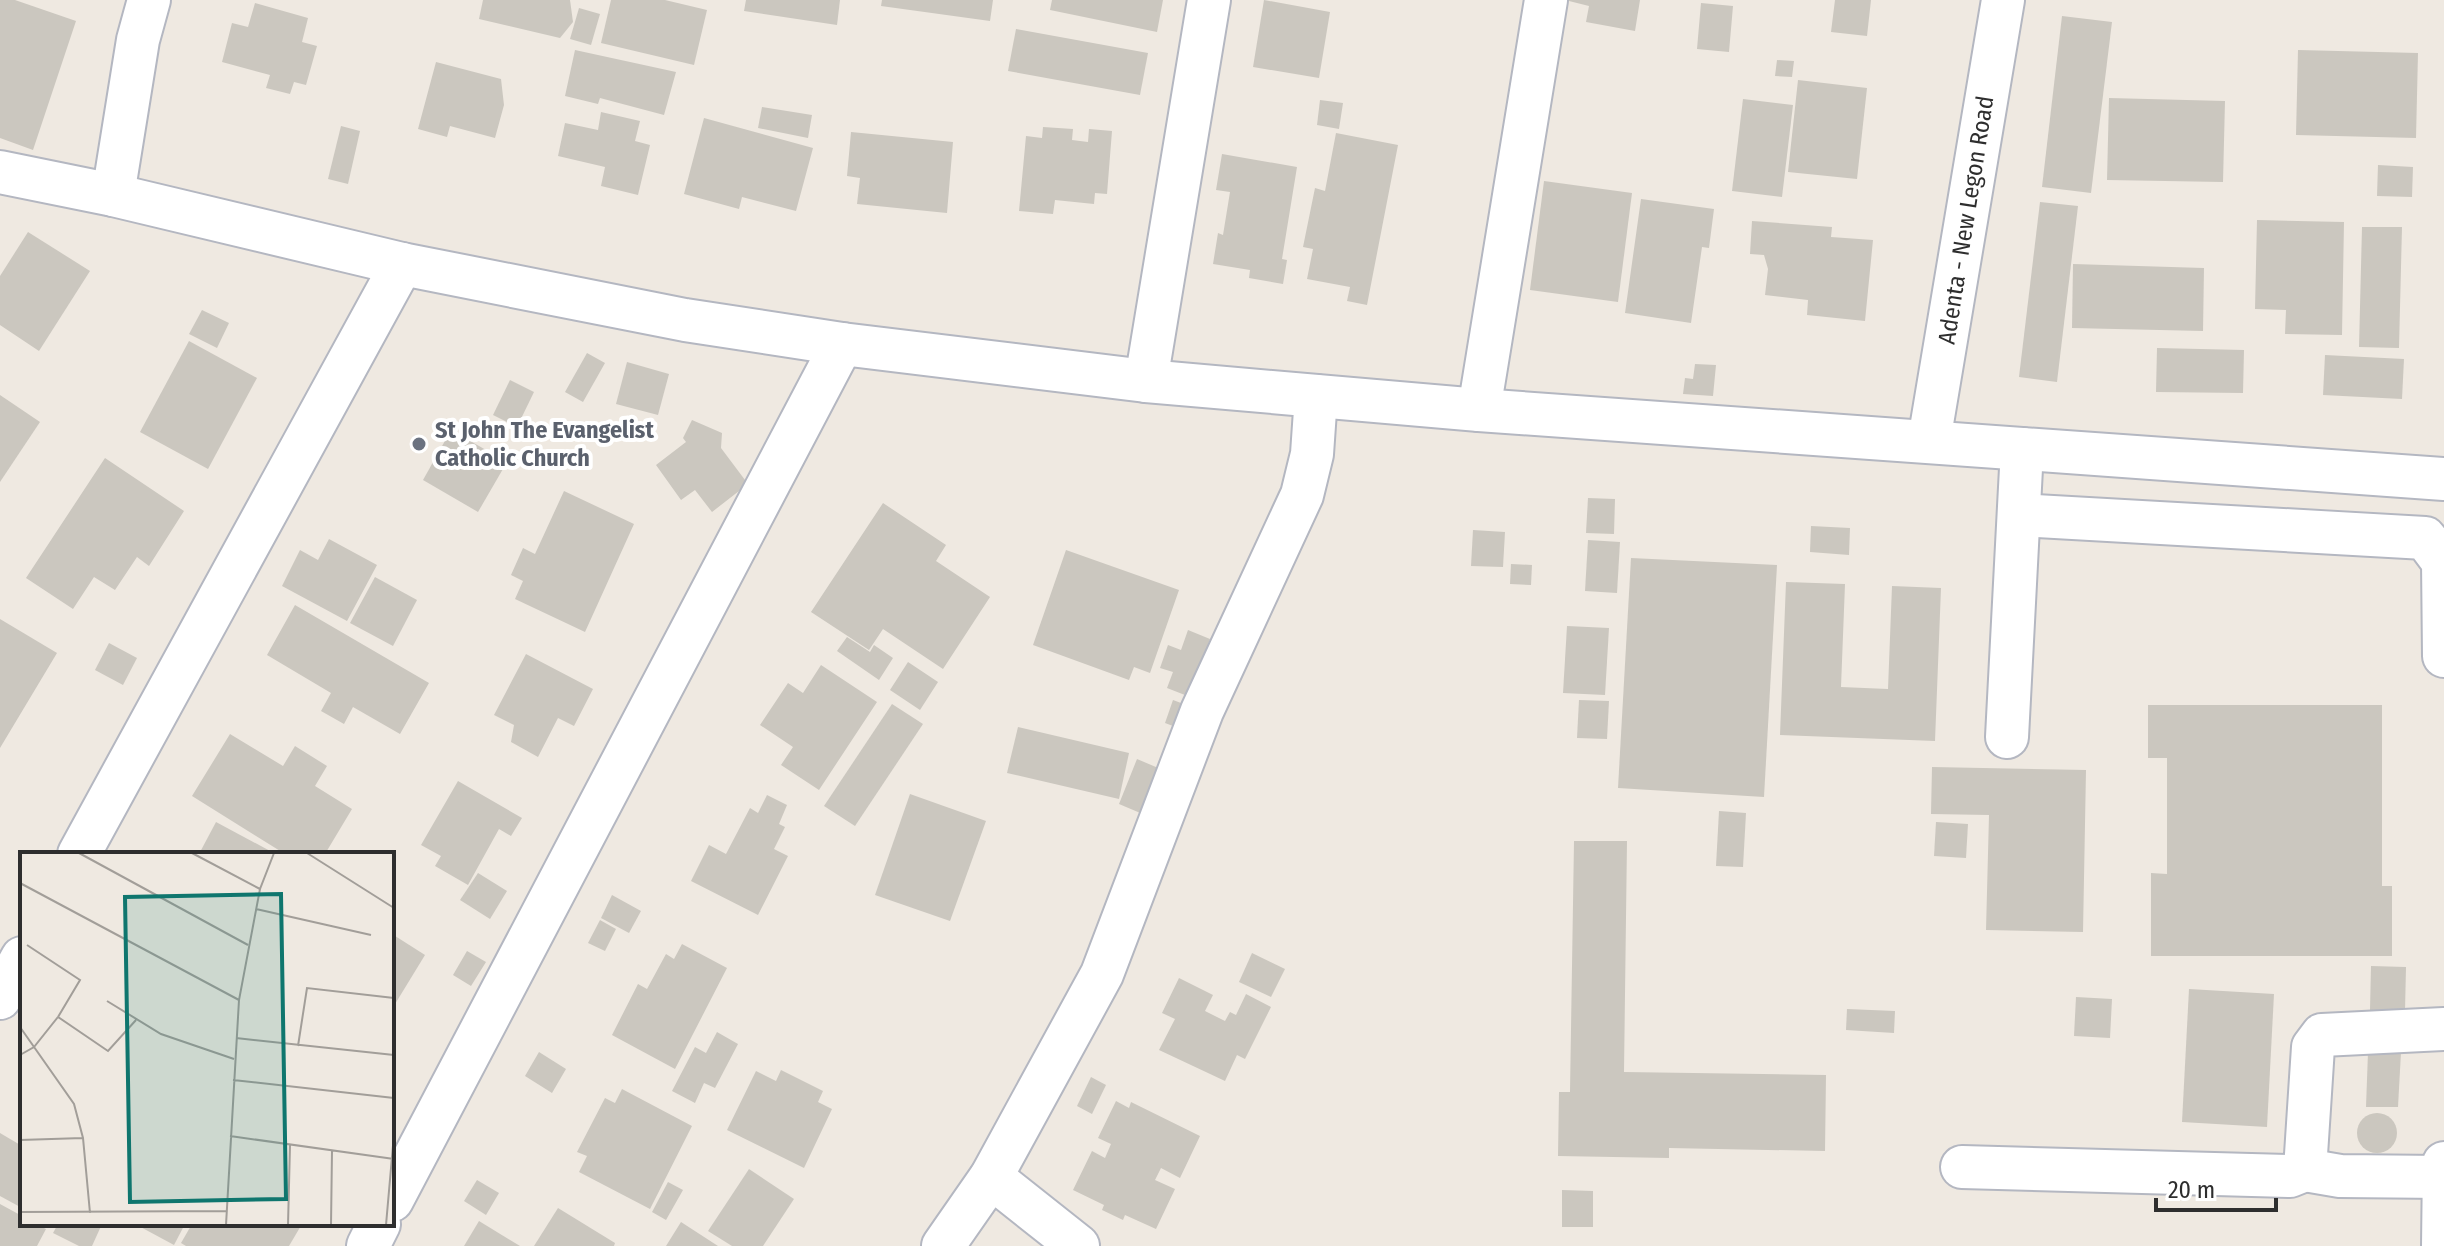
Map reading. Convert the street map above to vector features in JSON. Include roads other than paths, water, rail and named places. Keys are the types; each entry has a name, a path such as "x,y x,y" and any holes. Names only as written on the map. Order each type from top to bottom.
{"street":[{"path":"113,195 138,40 149,0"},
{"path":"1146,381 1209,0"},
{"path":"1479,410 1546,0"},
{"name":"Adenta - New Legon Road","path":"1929,441 2003,0"},
{"path":"0,172 113,195 402,264 685,320 842,344 1146,381 1479,410 2444,479"},
{"path":"80,852 402,264"},
{"path":"394,1196 842,344"},
{"path":"943,1246 991,1177 1102,974 1202,711 1302,495 1312,454 1316,396"},
{"path":"2007,737 2022,449"},
{"path":"2019,515 2425,538 2443,562 2444,656"},
{"path":"0,998 20,962"},
{"path":"2305,1170 2313,1047 2322,1035 2444,1029"},
{"path":"2443,1246 2444,1163"},
{"path":"1962,1167 2290,1176 2305,1170 2340,1176 2444,1177"},
{"path":"991,1177 1078,1246"},
{"path":"368,1246 378,1226"}],"place":[{"name":"St John The Evangelist Catholic Church","path":"419,444"}]}
